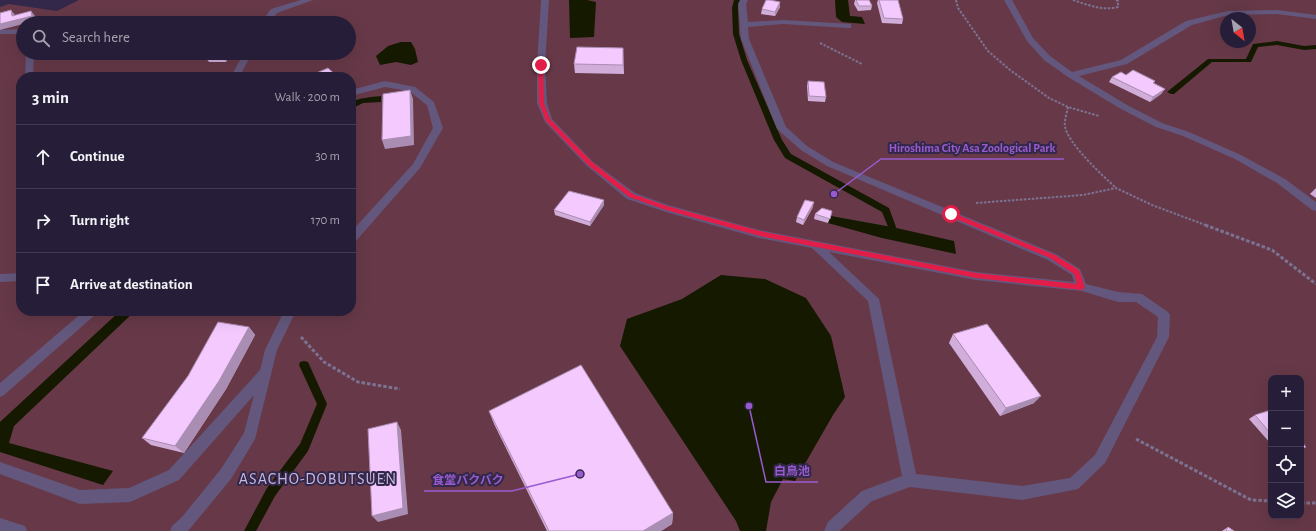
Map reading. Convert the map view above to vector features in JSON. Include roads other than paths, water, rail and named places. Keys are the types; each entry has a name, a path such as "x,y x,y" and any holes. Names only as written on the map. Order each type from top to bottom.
{"street":[{"path":"270,16 274,11 309,0"},
{"path":"545,0 541,65 542,103 548,120 590,164 631,196 666,208 760,234 976,276 1082,287 1118,297 1138,297 1164,316 1163,337 1100,459 1073,484 1022,493 910,480 866,496 831,531"},
{"path":"744,0 742,4 745,39 782,129 804,148 830,164 1052,257 1076,272 1082,287"},
{"path":"1008,0 1030,39 1048,58 1071,75 1124,107 1159,125 1186,134 1238,157 1281,181 1316,207"},
{"path":"1071,75 1124,62 1189,23 1228,13 1277,12 1316,16"},
{"path":"744,25 783,22 848,26"},
{"path":"0,32 16,31"},
{"path":"28,72 29,60"},
{"path":"238,72 244,60"},
{"path":"356,91 385,84 412,89 431,104 438,128 417,166 356,233"},
{"path":"814,244 873,299 910,480"},
{"path":"0,278 16,277"},
{"path":"0,391 86,316"},
{"path":"177,531 187,522 226,474 250,435 271,350 288,316"},
{"path":"0,468 80,497 130,496 174,475 265,373"},
{"path":"0,525 20,531"}],"waterway":[{"path":"737,0 735,8 736,34 744,60 778,140 788,156 886,210 892,227"},
{"path":"1171,92 1210,60 1249,61 1255,45 1277,43 1304,48 1316,47"},
{"path":"250,531 271,492 304,447 322,404 304,365"}],"place":[{"name":"Hiroshima City Asa Zoological Park","path":"834,194"},
{"name":"白鳥池","path":"749,406"},
{"name":"食堂バクバク","path":"580,474"}],"district":[{"name":"ASACHO-DOBUTSUEN","path":"318,478"}]}
